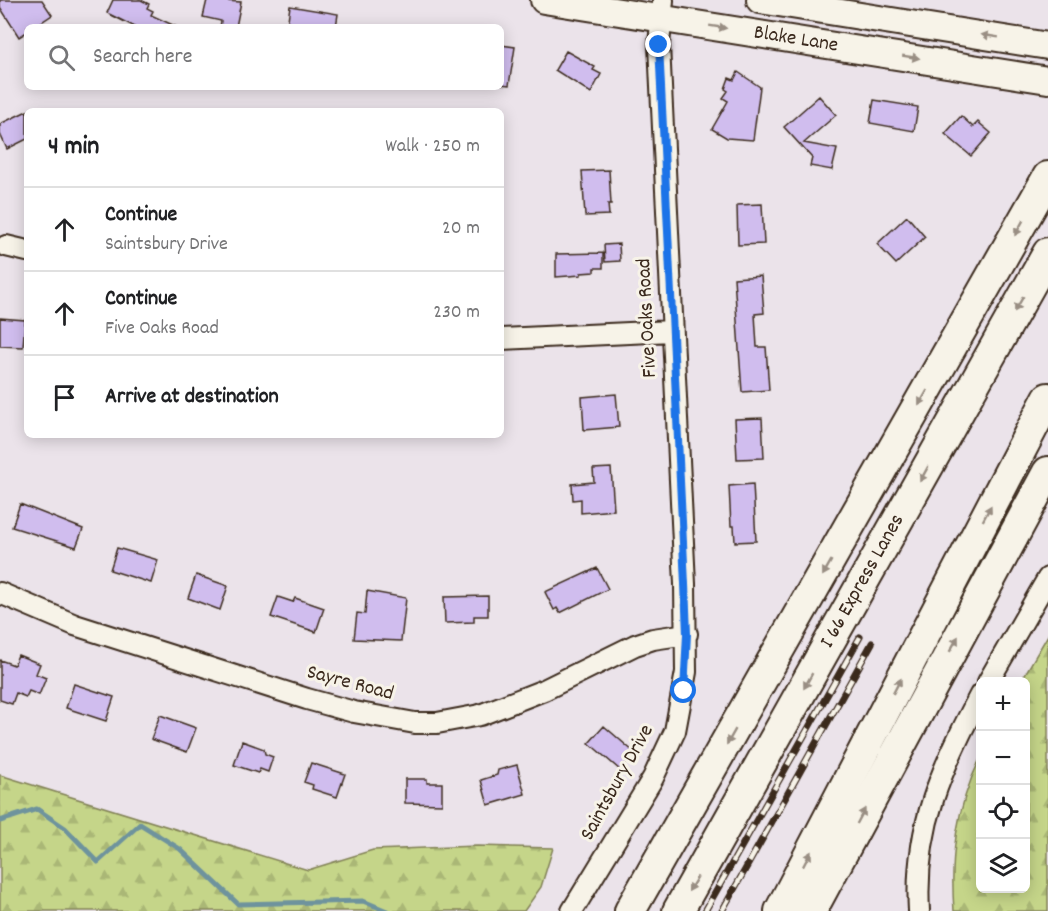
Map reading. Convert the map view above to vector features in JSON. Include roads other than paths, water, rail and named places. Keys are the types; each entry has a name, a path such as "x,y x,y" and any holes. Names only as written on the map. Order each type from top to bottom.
{"highway":[{"path":"630,911 1048,177"},
{"name":"I 66 Express Lanes","path":"678,911 1048,253"},
{"path":"780,911 1048,398"},
{"path":"811,911 1048,472"},
{"path":"830,911 834,867"}],"main road":[{"name":"Blake Lane","path":"544,0 662,9 1048,80"},
{"name":"Blake Lane","path":"760,0 1048,46"}],"street":[{"name":"Five Oaks Road","path":"662,9 659,45 687,634"},
{"path":"6,246 24,250"},
{"path":"504,339 672,331"},
{"path":"990,677 1048,578"},
{"name":"Sayre Road","path":"0,593 75,625 306,699 354,712 416,723 447,722 480,715 544,690 635,645 653,639 687,634"},
{"name":"Saintsbury Drive","path":"572,911 668,750 679,717 684,691 687,634"},
{"path":"919,911 920,851 932,798 941,770 976,704"}],"waterway":[{"path":"0,821 37,809 65,828 98,862 140,824 180,849 238,904 363,901 387,911"}],"railway":[{"path":"705,911 860,637"},
{"path":"722,911 872,643"}]}
